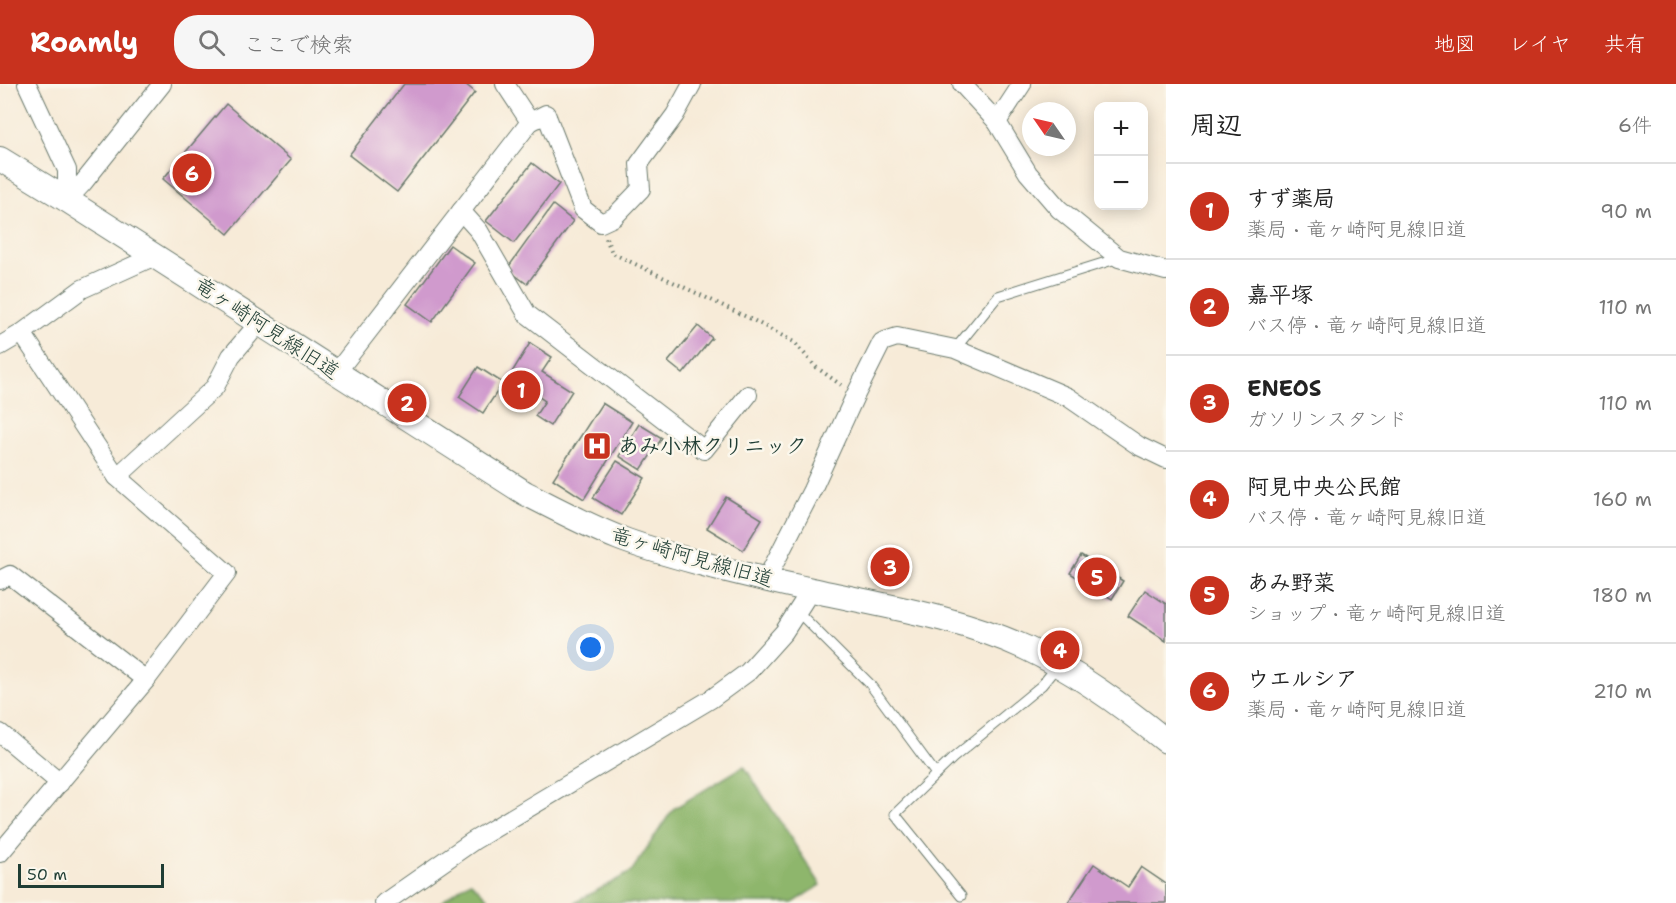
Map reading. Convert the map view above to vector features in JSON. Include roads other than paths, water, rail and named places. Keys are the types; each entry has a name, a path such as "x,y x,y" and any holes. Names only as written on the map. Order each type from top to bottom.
{"street":[{"path":"27,84 67,170 67,200"},
{"path":"67,200 162,84"},
{"path":"505,84 530,122"},
{"path":"336,373 530,122 546,114 583,209 601,223 614,217 641,189 639,165 675,115 692,84"},
{"path":"962,84 997,122 1028,173 1059,208 1119,258 1166,271"},
{"path":"997,122 1022,84"},
{"name":"竜ヶ崎阿見線旧道","path":"0,159 525,493 575,519 620,538 670,555 766,580 889,606 985,632 1058,665 1136,716 1166,741"},
{"path":"461,211 479,231 527,314 704,450 748,395"},
{"path":"0,346 22,333 82,289 155,256"},
{"path":"117,477 215,387 231,356 259,323"},
{"path":"0,853 147,680 227,573 117,477 22,333"},
{"path":"766,580 812,490 882,342 897,337 955,349 1068,397 1139,446 1166,459"},
{"path":"0,580 10,575 147,680"},
{"path":"384,903 472,841 711,699 748,672 784,632 811,590"},
{"path":"0,733 60,783"}],"lane":[{"path":"955,349 998,296 1119,258"},
{"path":"797,611 869,683 936,774"},
{"path":"961,896 895,814 953,758 1042,685 1058,665"}],"place":[{"name":"ウエルシア","path":"192,173"},
{"name":"すず薬局","path":"521,390"},
{"name":"嘉平塚","path":"407,403"},
{"name":"あみ小林クリニック","path":"597,446"},
{"name":"ENEOS","path":"890,567"},
{"name":"あみ野菜","path":"1097,577"},
{"name":"阿見中央公民館","path":"1060,650"}]}
